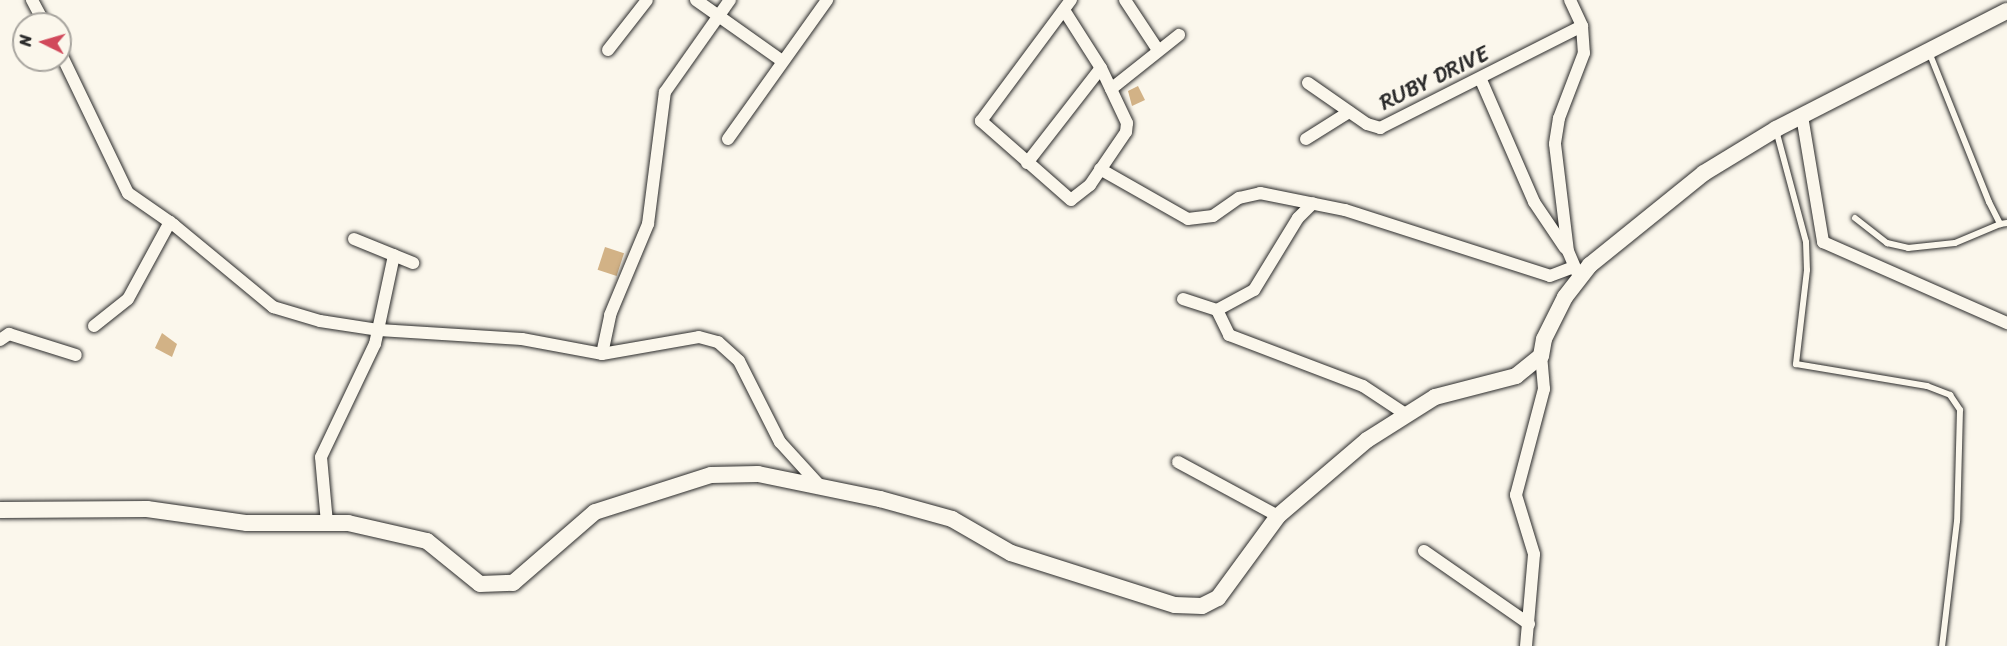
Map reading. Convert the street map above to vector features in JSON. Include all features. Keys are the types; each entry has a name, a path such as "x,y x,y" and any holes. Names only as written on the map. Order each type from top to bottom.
{"street":[{"path":"608,50 647,0"},
{"path":"696,0 782,61"},
{"path":"602,354 610,315 648,224 665,92 730,0"},
{"path":"728,139 827,0"},
{"path":"1125,0 1158,50"},
{"path":"1570,0 1580,19"},
{"path":"1568,251 1555,144 1559,118 1584,53 1580,19 1584,0"},
{"path":"1067,5 1101,68 1127,127 1090,185 1071,200 981,121 1067,5"},
{"path":"1100,169 1188,219 1213,216 1248,194 1313,203 1550,276 1577,272 1590,265 1704,174 1776,129 1927,49 2007,11"},
{"name":"RUBY DRIVE","path":"1308,83 1367,124 1380,128 1481,80 1580,19"},
{"path":"1111,89 1179,35"},
{"path":"1027,163 1101,68"},
{"path":"70,72 128,193 170,222 273,307 320,321 379,330 522,339 602,354 699,337 718,342 739,361 780,442 819,486"},
{"path":"1481,80 1534,202 1568,251 1577,272 1544,339 1541,356 1544,389 1516,495 1534,554 1526,646"},
{"path":"1306,140 1349,112"},
{"path":"1802,116 1823,242 2007,323"},
{"path":"1216,310 1254,290 1298,218 1313,203"},
{"path":"94,326 128,299 170,222"},
{"path":"354,239 413,263"},
{"path":"327,523 321,457 379,330 394,255"},
{"path":"1183,299 1216,310 1229,335 1363,386 1407,415"},
{"path":"0,340 9,334 76,355"},
{"path":"0,510 147,509 247,523 327,523 389,530 427,541 480,584 513,583 595,512 711,476 758,474 819,486 952,519 1011,553 1188,607 1218,598 1278,516 1367,440 1436,397 1516,376 1541,356"},
{"path":"1178,462 1278,516"},
{"path":"1424,551 1528,624"}],"lane":[{"path":"1855,218 1887,243 1908,248 1955,243 2004,224 1927,49"},
{"path":"1776,129 1792,180 1806,242 1807,270 1796,364 1927,386 1950,394 1960,410 1957,521 1942,646"}],"building":[{"path":"1138,86 1145,100 1132,106 1128,91"},
{"path":"605,247 624,253 617,276 598,270"},
{"path":"162,333 177,344 172,357 155,348"}]}
